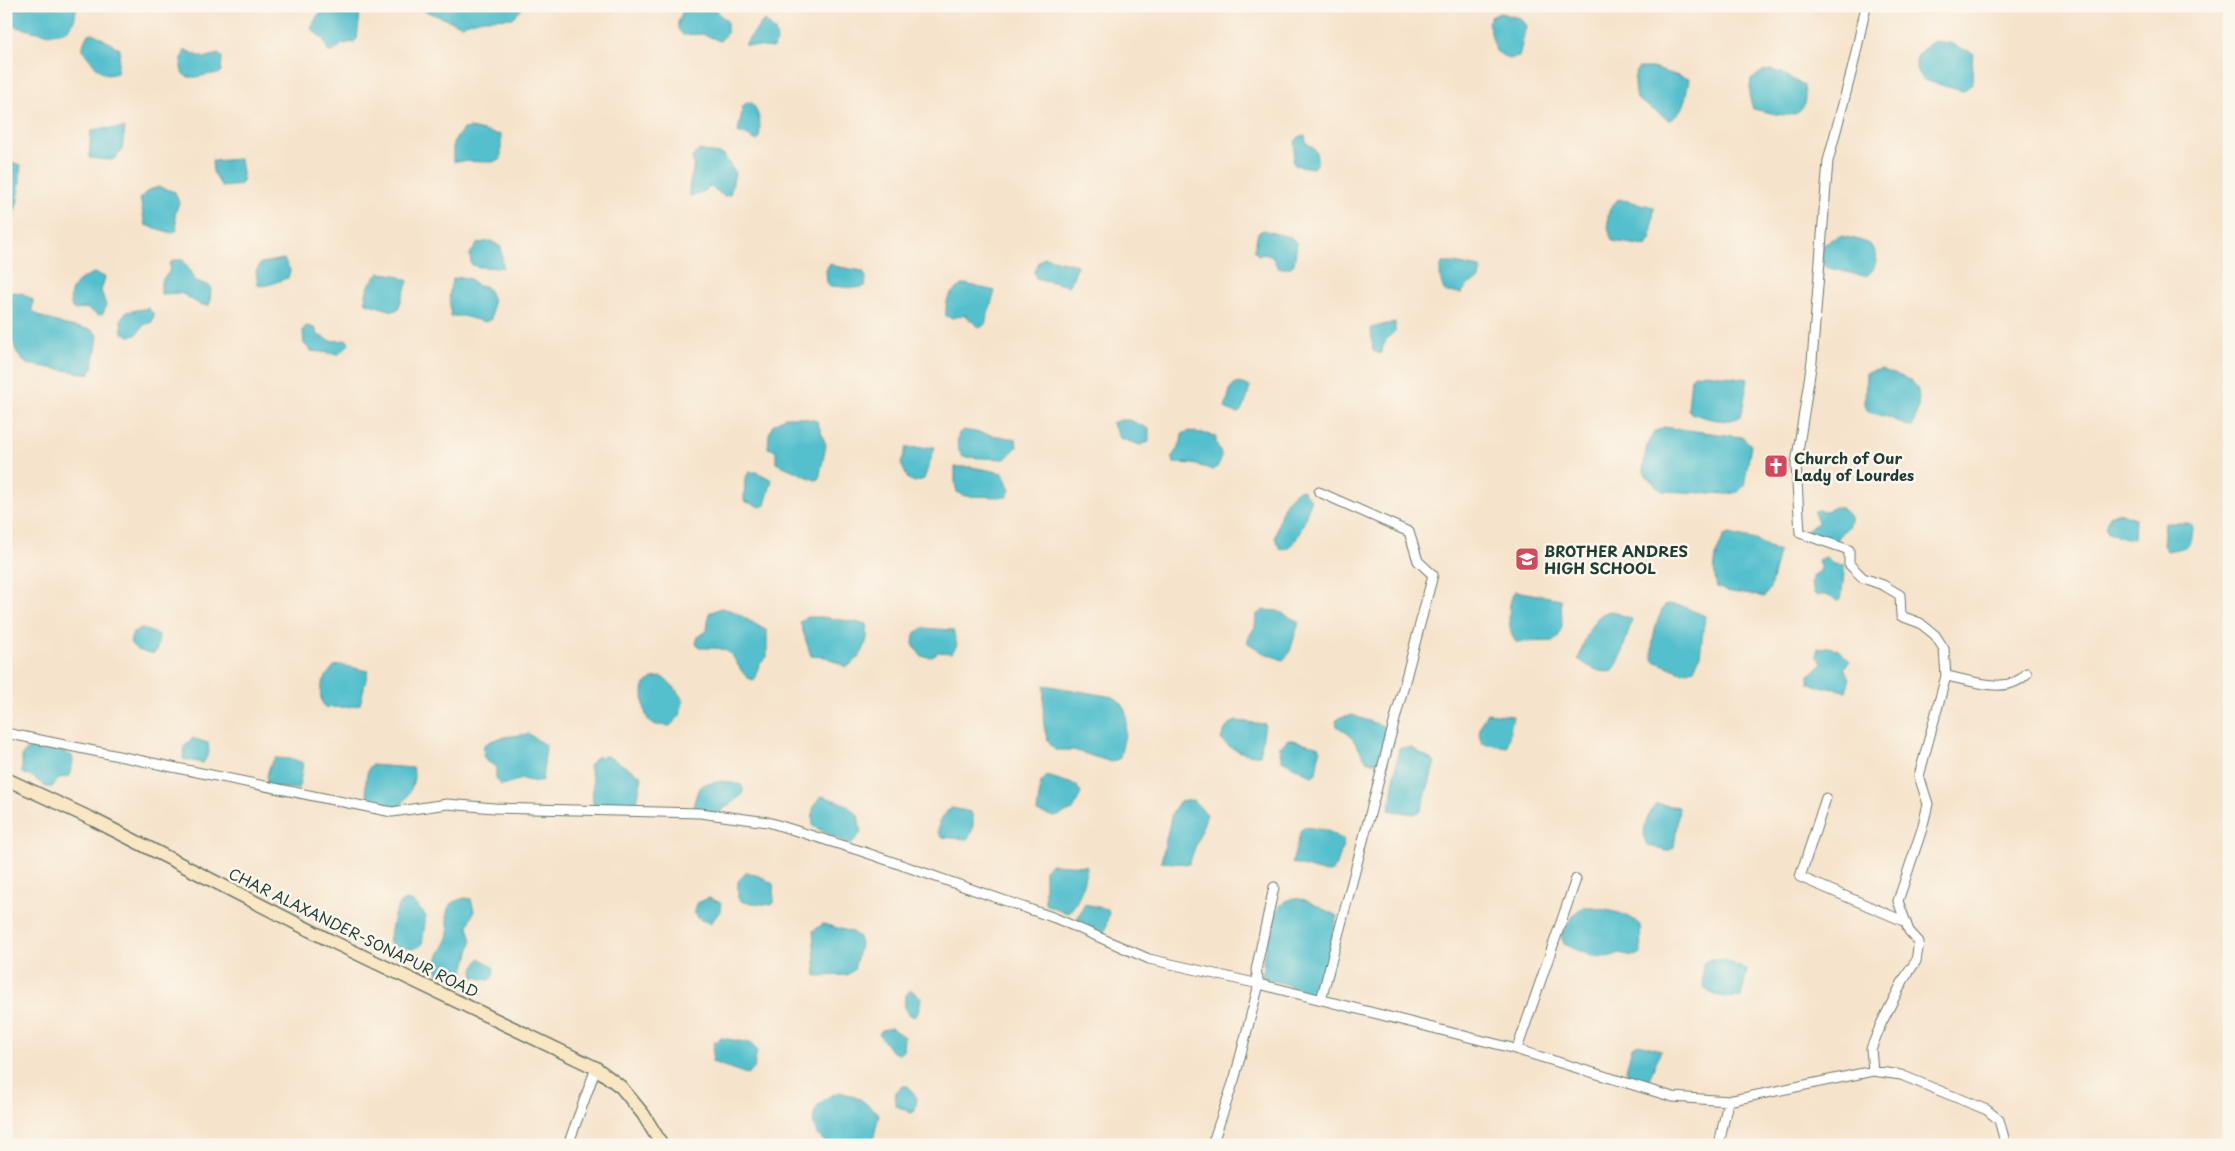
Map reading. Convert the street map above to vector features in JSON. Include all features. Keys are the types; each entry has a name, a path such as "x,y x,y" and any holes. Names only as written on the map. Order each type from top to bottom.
{"main road":[{"name":"CHAR ALAXANDER-SONAPUR ROAD","path":"6,779 92,818 329,940 596,1068 621,1086 643,1114 662,1145"}],"street":[{"path":"1866,6 1853,66 1828,161 1812,361 1796,464 1800,533 1849,550 1849,564 1863,578 1883,585 1900,594 1901,616 1920,623 1935,635 1944,649 1946,676 1918,776 1928,804 1922,829 1898,901 1909,931 1919,942 1916,961 1904,979 1881,1024 1871,1050 1873,1071"},
{"path":"1318,492 1409,532 1418,561 1432,575 1322,1000"},
{"path":"1946,676 2005,686 2021,680 2027,673"},
{"path":"6,733 392,812 447,804 494,808 700,813 768,822 861,851 1055,918 1149,959 1259,984 1517,1050 1673,1097 1728,1101 1873,1071 1901,1075 1987,1110 1999,1120 2004,1138 2002,1145"},
{"path":"1826,798 1800,877 1906,922"},
{"path":"1517,1050 1576,879"},
{"path":"1212,1145 1235,1076 1259,984 1256,970 1274,887"},
{"path":"568,1145 596,1068"},
{"path":"1719,1145 1728,1101"}],"water":[{"path":"6,6 76,6 74,20 69,28 61,33 51,34 6,24"},
{"path":"422,6 521,6 521,10 513,18 482,19 461,25 422,10"},
{"path":"685,6 715,6 719,14 727,21 727,33 720,41 703,34 683,35 678,29 678,22"},
{"path":"335,8 360,12 357,39 354,42 342,44 333,52 329,52 323,39 311,29 315,19 320,14 325,10"},
{"path":"1500,13 1520,18 1526,26 1519,57 1508,59 1496,51 1488,22 1491,17"},
{"path":"765,21 775,31 777,41 773,48 745,45 762,22"},
{"path":"93,33 120,49 117,73 108,75 103,73 84,52 85,40 88,34"},
{"path":"1934,41 1949,43 1973,53 1973,79 1970,86 1962,91 1924,80 1917,73 1916,62 1919,54"},
{"path":"185,50 204,58 218,54 222,57 221,71 218,74 186,76 181,70"},
{"path":"1638,68 1652,68 1689,79 1682,108 1674,117 1669,120 1637,99 1635,79"},
{"path":"1771,70 1782,73 1804,86 1805,99 1798,113 1782,115 1753,109 1749,95 1751,80 1763,71"},
{"path":"746,103 752,103 758,116 760,129 757,141 738,132 743,106"},
{"path":"125,128 122,149 116,158 111,160 89,158 91,131 96,129"},
{"path":"470,128 501,135 501,159 492,162 453,161 453,142 463,129"},
{"path":"1305,135 1306,143 1316,153 1317,163 1313,168 1295,165 1293,162 1295,142 1300,136"},
{"path":"699,150 724,155 735,173 730,195 724,196 711,187 697,195 690,196 689,185 693,168 692,157"},
{"path":"240,159 243,181 240,185 222,187 213,172 212,161"},
{"path":"6,161 21,165 18,201 14,213 10,217 6,216"},
{"path":"159,187 175,192 179,203 175,213 177,230 172,233 145,225 140,198 149,190"},
{"path":"1618,199 1654,207 1651,237 1646,246 1613,241 1611,238 1608,216"},
{"path":"1263,230 1292,238 1297,243 1294,264 1290,268 1278,268 1272,256 1264,253 1258,255 1254,250 1258,233"},
{"path":"1841,236 1865,242 1874,250 1876,261 1868,275 1859,275 1825,267 1820,255 1822,247 1829,240"},
{"path":"491,241 501,247 503,267 477,267 471,264 470,254 478,243"},
{"path":"1045,257 1077,265 1072,281 1068,286 1036,278 1034,272 1039,261"},
{"path":"284,259 290,270 288,278 269,285 258,285 256,271 261,263"},
{"path":"174,260 183,260 195,280 211,287 210,303 208,306 199,304 181,293 161,294 161,281 169,272 170,263"},
{"path":"830,263 834,266 863,271 866,278 865,286 853,288 830,286 827,284 826,270"},
{"path":"1442,263 1454,263 1481,268 1479,279 1469,284 1461,293 1445,292 1440,278"},
{"path":"94,273 105,277 101,291 106,305 103,314 98,315 86,308 76,310 72,308 71,301 74,286 83,278"},
{"path":"380,273 396,275 408,281 398,309 393,311 366,303 366,294 369,286"},
{"path":"462,277 470,279 478,286 485,286 488,290 492,301 491,319 485,322 463,316 451,316 449,297 451,284 453,279"},
{"path":"965,284 995,291 985,324 980,328 965,315 952,318 946,316 946,305 949,297 955,290"},
{"path":"15,292 24,294 33,300 32,310 39,316 65,325 93,330 98,336 93,367 89,374 27,364 22,360 6,331 6,294"},
{"path":"148,308 154,314 152,322 144,325 136,335 129,336 122,332 121,319 126,312"},
{"path":"1395,322 1395,331 1386,340 1380,354 1373,351 1371,328"},
{"path":"306,326 315,328 318,335 331,341 347,340 349,344 339,354 311,351 304,344 303,330"},
{"path":"1881,369 1905,378 1916,386 1919,398 1912,428 1888,417 1868,412 1865,405 1866,373"},
{"path":"1706,373 1748,379 1741,416 1735,419 1723,420 1710,419 1691,413 1688,409 1691,378 1695,375"},
{"path":"1238,383 1250,386 1246,401 1240,412 1236,413 1225,408 1231,387"},
{"path":"785,417 799,417 817,421 826,445 819,479 815,480 776,463 776,450 768,448 769,434 773,425"},
{"path":"1120,420 1129,420 1149,429 1149,442 1140,445 1120,438 1112,423"},
{"path":"1664,427 1742,437 1751,445 1744,486 1738,492 1728,494 1662,491 1648,478 1643,470 1646,450 1654,432"},
{"path":"963,430 1016,439 1017,447 1005,459 963,457 957,443 959,433"},
{"path":"1190,431 1216,436 1221,460 1214,470 1193,464 1174,463 1172,457 1181,442 1182,434"},
{"path":"935,447 924,479 915,482 908,479 901,464 906,448"},
{"path":"955,467 972,467 1003,473 1010,490 1007,497 965,496 957,492"},
{"path":"749,472 757,472 772,480 765,505 761,507 744,501 745,479"},
{"path":"1301,489 1311,499 1304,522 1297,538 1292,544 1287,548 1280,549 1275,538 1282,510 1289,498"},
{"path":"1834,507 1840,507 1851,517 1848,527 1840,534 1837,541 1834,543 1808,537 1808,529 1818,523 1814,512 1817,510 1827,511"},
{"path":"2119,512 2135,518 2134,538 2130,539 2108,533 2106,527 2110,516"},
{"path":"2165,523 2188,523 2193,527 2191,539 2187,546 2167,551 2163,545"},
{"path":"1730,534 1755,540 1779,552 1770,588 1764,597 1726,591 1717,587 1715,567 1718,548 1724,536"},
{"path":"1826,557 1833,564 1845,565 1841,599 1839,601 1826,595 1815,595 1811,584 1812,577 1821,570 1818,560"},
{"path":"1515,591 1561,599 1562,626 1558,638 1553,641 1516,642 1511,631 1509,616 1512,596"},
{"path":"1666,604 1682,606 1705,616 1700,655 1694,669 1681,672 1654,661 1652,649 1654,632 1659,616"},
{"path":"721,608 733,611 767,631 767,657 759,665 754,680 745,676 734,658 727,651 717,648 699,648 696,643 698,637 707,631 709,613"},
{"path":"1264,610 1278,611 1299,622 1289,654 1283,660 1262,652 1248,643 1248,638 1255,627 1256,615"},
{"path":"1611,611 1632,619 1620,659 1613,671 1604,672 1590,667 1578,659 1593,623 1604,613"},
{"path":"807,617 823,617 867,624 868,630 864,649 852,664 846,667 826,657 811,656 800,622"},
{"path":"141,628 159,635 157,650 154,653 140,651 134,648 130,642 133,633"},
{"path":"923,628 953,630 957,645 952,653 938,652 931,657 921,656 913,644 914,634"},
{"path":"1818,648 1837,649 1850,661 1844,668 1850,678 1846,691 1809,684 1809,675 1820,667 1822,663 1816,656"},
{"path":"341,665 368,671 360,704 356,706 325,708 321,696 322,686 334,666"},
{"path":"662,677 674,687 683,700 680,716 670,726 655,725 650,722 644,706 644,685 652,678"},
{"path":"1044,685 1113,697 1120,702 1124,708 1126,724 1120,758 1111,762 1074,750 1055,750 1050,744 1044,728"},
{"path":"1487,713 1513,716 1507,747 1482,743 1479,731"},
{"path":"1352,715 1388,728 1381,760 1376,763 1366,760 1351,736 1337,726 1336,721 1340,717"},
{"path":"1236,721 1265,724 1260,755 1239,751 1228,746 1221,739 1226,728"},
{"path":"529,734 546,746 542,780 537,782 522,779 501,785 496,778 496,766 487,761 483,756 484,745 500,738"},
{"path":"192,738 208,743 209,753 203,763 183,759 184,747"},
{"path":"1288,739 1320,747 1316,773 1312,776 1282,760 1279,748"},
{"path":"31,746 56,749 72,756 73,762 69,776 59,778 52,787 46,787 33,777 22,773 22,755"},
{"path":"1399,748 1412,748 1435,762 1421,811 1414,814 1389,810"},
{"path":"607,756 642,776 637,802 627,808 598,810 595,807 592,798 593,781 589,766 596,757"},
{"path":"275,758 293,759 303,763 299,789 267,787 268,772"},
{"path":"371,765 413,768 413,784 400,807 378,804 369,799 366,784 367,773"},
{"path":"1047,776 1076,785 1081,793 1073,810 1055,817 1037,812 1041,782"},
{"path":"722,781 741,785 743,794 717,814 692,810 697,793 702,785"},
{"path":"822,796 845,804 858,815 861,833 850,845 813,826 813,810"},
{"path":"1193,800 1207,814 1189,864 1161,862 1172,813 1179,802"},
{"path":"1656,804 1679,807 1674,848 1667,851 1647,845 1645,840 1645,824"},
{"path":"949,809 971,812 973,826 967,839 941,837 938,832 939,822"},
{"path":"1306,827 1326,830 1344,840 1338,862 1331,872 1292,863 1301,830"},
{"path":"1052,864 1087,866 1078,898 1072,909 1067,913 1045,904 1045,869"},
{"path":"747,872 764,878 773,884 774,901 772,905 743,902 738,898 738,881"},
{"path":"465,898 471,899 474,911 468,926 472,941 463,974 457,975 452,966 438,974 436,963 449,934 448,910 454,902"},
{"path":"709,898 721,903 720,911 711,923 701,920 694,913 697,903"},
{"path":"1294,898 1305,900 1337,916 1324,970 1312,995 1285,984 1262,978 1263,960 1274,917 1284,902"},
{"path":"406,900 413,902 426,916 422,945 412,949 391,945 389,941 394,915 400,903"},
{"path":"1085,904 1108,909 1109,913 1104,934 1077,924"},
{"path":"1586,907 1615,912 1635,920 1640,925 1641,954 1633,956 1619,953 1605,957 1584,953 1564,944 1561,936 1565,927 1574,915"},
{"path":"823,924 852,932 859,937 860,945 854,970 848,975 816,976 813,931"},
{"path":"480,958 494,968 493,976 490,980 474,977 473,969"},
{"path":"1710,959 1724,960 1747,970 1741,997 1719,996 1705,988 1703,983 1703,963"},
{"path":"911,990 921,998 918,1013 914,1017 906,1012 905,1005 905,997"},
{"path":"891,1028 904,1037 903,1051 899,1054 891,1051 879,1034 882,1030"},
{"path":"722,1038 750,1043 757,1050 754,1069 747,1074 712,1062 714,1043"},
{"path":"1639,1044 1661,1050 1649,1079 1642,1082 1629,1078 1626,1070 1632,1047"},
{"path":"902,1086 908,1086 917,1098 915,1111 911,1113 895,1105 896,1092"},
{"path":"841,1092 860,1099 879,1114 872,1145 831,1144 824,1141 817,1134 814,1124 815,1111 828,1097"}],"place":[{"name":"Church of Our Lady of Lourdes","path":"1776,466"},
{"name":"BROTHER ANDRES HIGH SCHOOL","path":"1527,559"}]}
